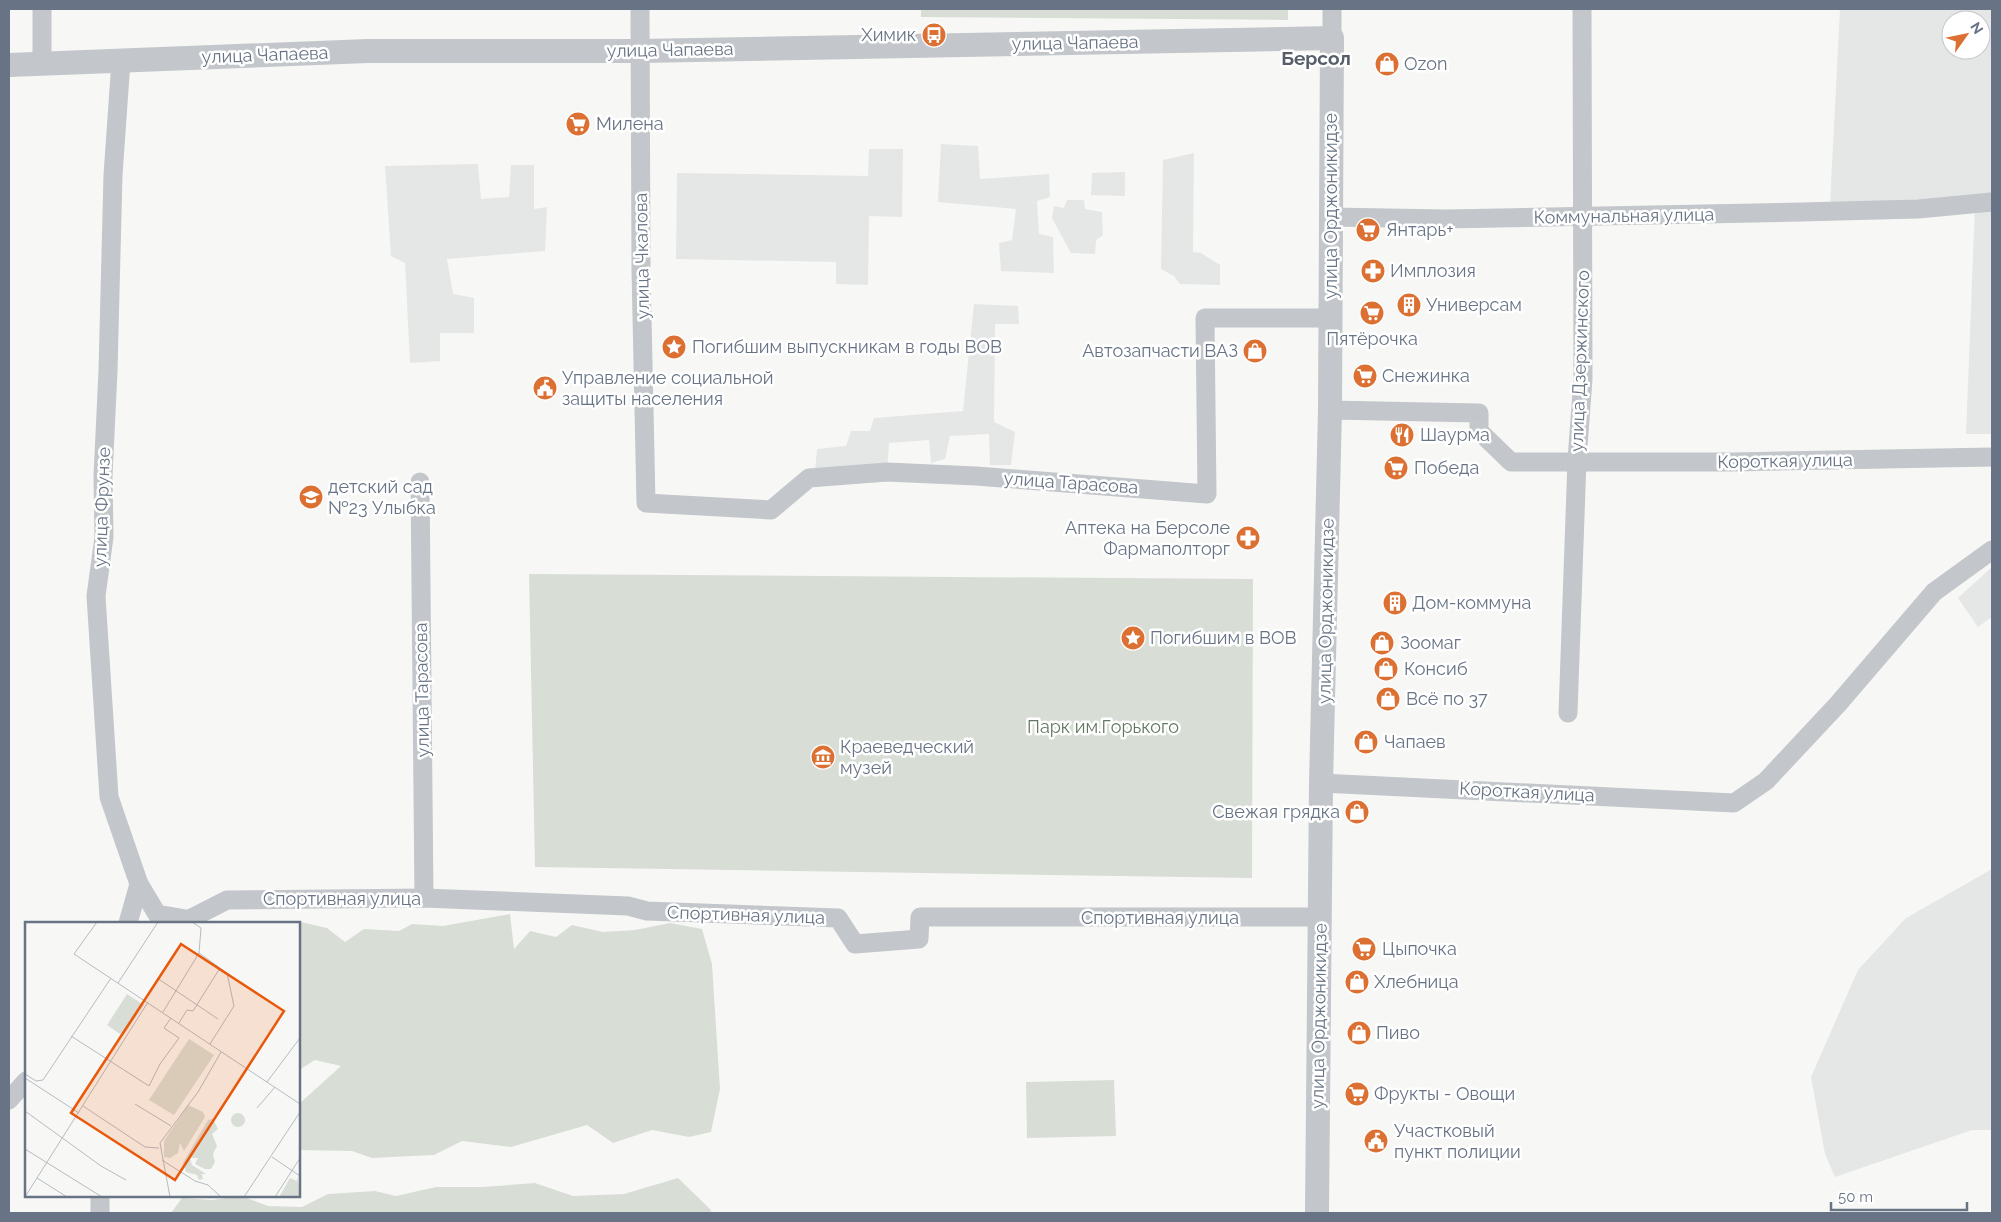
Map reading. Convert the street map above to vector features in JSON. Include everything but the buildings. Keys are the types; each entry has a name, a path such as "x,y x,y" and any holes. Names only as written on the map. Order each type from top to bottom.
{"street":[{"path":"42,9 42,65"},
{"name":"улица Чкалова","path":"640,9 646,503"},
{"name":"улица Орджоникидзе","path":"1317,1213 1321,783 1330,410 1332,9"},
{"name":"улица Дзержинского","path":"1568,713 1577,460 1583,379 1582,9"},
{"name":"улица Чапаева","path":"9,65 368,51 640,51 1332,38"},
{"name":"улица Фрунзе","path":"121,61 113,175 108,372 102,476 104,537 96,596 109,797 140,884 157,914 184,921"},
{"name":"Коммунальная улица","path":"1330,217 1446,219 1918,210 1992,202"},
{"name":"улица Тарасова","path":"646,503 771,510 809,478 887,472 986,476 1207,494 1205,318 1331,318"},
{"name":"Короткая улица","path":"1330,410 1479,413 1479,431 1511,462 1577,460 1732,462 1992,457"},
{"name":"улица Тарасова","path":"420,482 424,898"},
{"name":"Короткая улица","path":"1321,783 1734,803 1766,781 1838,704 1934,592 1992,550"},
{"path":"128,922 140,884"},
{"name":"Спортивная улица","path":"184,921 227,900 424,898 628,906 647,912 838,918 855,944 919,939 920,917 1162,918 1320,916"},
{"path":"9,1100 25,1082"},
{"path":"100,1197 100,1213"}],"shaded area":[{"path":"1840,9 1992,9 1992,434 1966,434 1975,205 1830,204"},
{"path":"941,144 978,146 980,179 1049,174 1050,197 1037,201 1039,234 1053,237 1054,273 1001,271 999,243 1012,240 1016,209 938,202"},
{"path":"869,149 903,149 902,217 869,216 868,285 836,284 836,262 676,259 677,173 868,176"},
{"path":"1194,153 1193,252 1201,253 1220,265 1220,285 1180,284 1174,276 1161,269 1163,160"},
{"path":"478,164 481,199 509,197 511,165 534,165 534,209 547,207 545,251 447,259 453,294 474,298 474,333 440,333 440,361 410,363 405,263 391,256 385,166"},
{"path":"1125,172 1125,196 1091,195 1092,173"},
{"path":"1067,200 1084,200 1085,209 1102,212 1103,235 1096,240 1095,254 1071,253 1052,218 1054,206 1064,208"},
{"path":"974,304 1018,306 1019,324 995,324 994,422 1015,432 1011,465 990,465 989,434 950,436 945,459 931,463 929,440 889,443 887,472 815,471 817,449 846,446 851,431 870,431 874,418 963,411"},
{"path":"1992,567 1992,617 1978,627 1958,598"},
{"path":"1992,869 1992,1130 1972,1130 1835,1177 1825,1154 1811,1077 1858,970 1906,918"}],"green space":[{"path":"921,9 1288,9 1288,20 921,17"},
{"name":"Парк им.Горького","path":"529,574 1253,579 1252,878 535,867"},
{"path":"510,914 514,949 530,931 556,937 572,925 603,932 635,930 670,923 702,929 712,964 720,1089 711,1132 689,1137 652,1130 613,1143 587,1125 511,1147 462,1141 434,1155 372,1158 352,1151 300,1150 300,1103 341,1066 315,1060 300,1069 300,922 327,928 345,942 364,929 399,931 412,924 443,926"},
{"path":"1114,1080 1116,1136 1027,1138 1026,1082"},
{"path":"678,1178 711,1210 710,1213 171,1213 182,1198 212,1200 244,1197 268,1206 302,1207 328,1194 375,1191 396,1196 436,1187 483,1187 535,1183 573,1196 624,1194"}],"place":[{"name":"Химик","path":"934,35"},
{"name":"Ozon","path":"1387,64"},
{"name":"Милена","path":"578,124"},
{"name":"Янтарь+","path":"1368,230"},
{"name":"Имплозия","path":"1373,271"},
{"name":"Универсам","path":"1409,305"},
{"name":"Пятёрочка","path":"1372,313"},
{"name":"Погибшим выпускникам в годы ВОВ","path":"674,347"},
{"name":"Автозапчасти ВАЗ","path":"1255,351"},
{"name":"Снежинка","path":"1365,376"},
{"name":"Управление социальной защиты населения","path":"545,388"},
{"name":"Шаурма","path":"1402,435"},
{"name":"Победа","path":"1396,468"},
{"name":"детский сад №23 Улыбка","path":"311,497"},
{"name":"Аптека на Берсоле Фармаполторг","path":"1248,538"},
{"name":"Дом-коммуна","path":"1395,603"},
{"name":"Погибшим в ВОВ","path":"1133,638"},
{"name":"Зоомаг","path":"1382,643"},
{"name":"Консиб","path":"1386,669"},
{"name":"Всё по 37","path":"1388,699"},
{"name":"Чапаев","path":"1366,742"},
{"name":"Краеведческий музей","path":"823,757"},
{"name":"Свежая грядка","path":"1357,812"},
{"name":"Цыпочка","path":"1364,949"},
{"name":"Хлебница","path":"1357,982"},
{"name":"Пиво","path":"1359,1033"},
{"name":"Фрукты - Овощи","path":"1357,1094"},
{"name":"Участковый пункт полиции","path":"1376,1141"}],"district":[{"name":"Берсол","path":"1316,58"}]}
